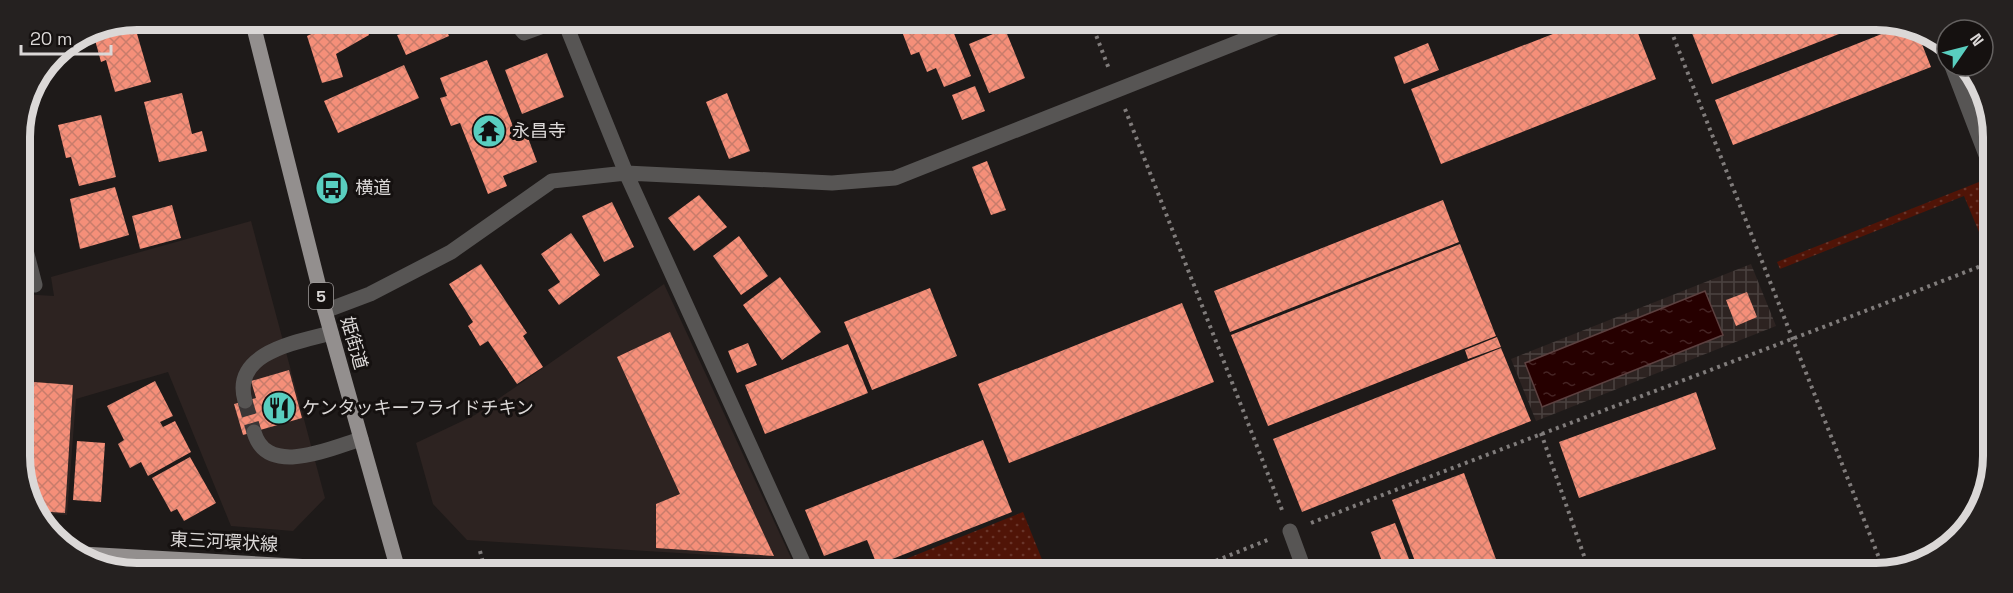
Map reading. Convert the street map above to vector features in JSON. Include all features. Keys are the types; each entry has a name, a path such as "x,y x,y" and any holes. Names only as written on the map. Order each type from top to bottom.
{"main road":[{"name":"姫街道","path":"255,30 325,311 396,563"},
{"name":"東三河環状線","path":"99,556 232,563"}],"street":[{"path":"568,30 626,173 803,563"},
{"path":"325,311 370,294 451,252 552,182 626,173 832,183 895,178 1268,30"},
{"path":"1957,78 1983,147"},
{"path":"30,266 35,285 30,285"},
{"path":"245,401 241,388 247,370 260,357 276,349 331,333"},
{"path":"254,432 256,439 266,451 284,457 302,457 361,439"},
{"path":"1290,531 1302,563"}],"path":[{"path":"1094,30 1290,531"},
{"path":"1671,30 1881,563"},
{"path":"1210,563 1541,432 1794,340 1983,265"},
{"path":"1541,432 1587,563"},
{"path":"480,551 483,563"}],"shaded area":[{"path":"1979,182 1983,192 1983,242 1964,196 1780,269 1777,262"},
{"path":"251,221 325,498 293,531 231,526 168,372 76,399 67,515 47,514 36,491 31,470 30,295 54,296 51,277"},
{"path":"1751,264 1776,326 1536,421 1511,359"},
{"path":"664,284 792,560 467,540 433,504 416,443 475,415"},
{"path":"1023,512 1043,563 896,563"}],"water":[{"path":"1705,291 1723,335 1542,407 1525,363"}],"building":[{"path":"136,30 151,82 115,92 106,60 101,62 95,39 116,32"},
{"path":"319,30 367,30 369,35 336,54 343,77 322,83 307,36"},
{"path":"403,30 446,30 449,36 406,55 397,35 404,33"},
{"path":"901,30 953,30 971,76 944,87 936,68 927,72 919,52 911,55"},
{"path":"1005,30 1025,78 989,93 969,44"},
{"path":"1563,30 1637,30 1656,79 1441,164 1411,89"},
{"path":"1691,30 1849,30 1712,84"},
{"path":"1889,31 1920,39 1931,67 1733,145 1715,100"},
{"path":"1428,43 1439,70 1404,84 1394,57"},
{"path":"547,53 564,97 522,114 505,70"},
{"name":"永昌寺","path":"487,60 518,139 527,135 537,162 503,176 507,186 488,194 460,123 451,126 440,98 447,96 440,78"},
{"path":"404,65 419,98 338,133 324,101"},
{"path":"975,86 985,111 962,120 952,95"},
{"path":"182,93 192,134 202,131 207,151 159,162 144,102"},
{"path":"727,93 750,151 729,159 706,102"},
{"path":"101,115 116,177 79,186 71,157 66,158 58,125"},
{"path":"987,161 1006,210 991,215 972,167"},
{"path":"115,187 129,235 80,249 70,199"},
{"path":"699,195 727,227 694,251 668,218"},
{"path":"1443,200 1459,242 1230,332 1214,291"},
{"path":"612,202 634,247 604,262 582,216"},
{"path":"172,205 181,238 140,249 132,216"},
{"path":"571,233 600,275 559,305 548,290 560,282 541,254"},
{"path":"739,236 768,276 741,295 713,256"},
{"path":"1460,244 1496,336 1268,426 1231,335"},
{"path":"481,264 527,333 523,336 543,367 517,384 488,341 480,346 468,326 473,322 449,284"},
{"path":"780,277 821,332 782,360 743,305"},
{"path":"930,288 957,356 872,390 844,322"},
{"path":"1747,292 1757,317 1736,326 1726,300"},
{"path":"1182,303 1214,382 1009,463 978,384"},
{"path":"670,332 774,556 656,548 656,504 680,494 617,357"},
{"path":"1497,337 1501,347 1468,359 1465,350"},
{"path":"748,343 757,365 737,373 728,351"},
{"path":"848,344 868,393 765,434 745,385"},
{"path":"1501,348 1531,421 1302,512 1273,439"},
{"name":"ケンタッキーフライドチキン","path":"289,370 302,418 243,435 234,404 256,398 251,381"},
{"path":"155,381 173,416 160,422 163,427 175,421 191,452 148,476 141,462 130,468 118,444 124,440 107,406"},
{"path":"30,382 73,385 65,513 45,512 32,477"},
{"path":"1696,392 1716,449 1579,498 1559,442"},
{"path":"983,440 1012,512 882,563 876,563 867,540 824,556 805,510"},
{"path":"77,441 105,443 101,502 73,500"},
{"path":"190,457 216,503 184,521 177,509 171,512 152,478"},
{"path":"1464,473 1497,562 1416,563 1392,500"},
{"path":"1395,523 1411,563 1383,563 1371,532"}],"tunnel":[{"path":"245,401 254,432"}],"place":[{"name":"永昌寺","path":"489,131"},
{"name":"横道","path":"332,188"},
{"name":"ケンタッキーフライドチキン","path":"279,408"}]}
